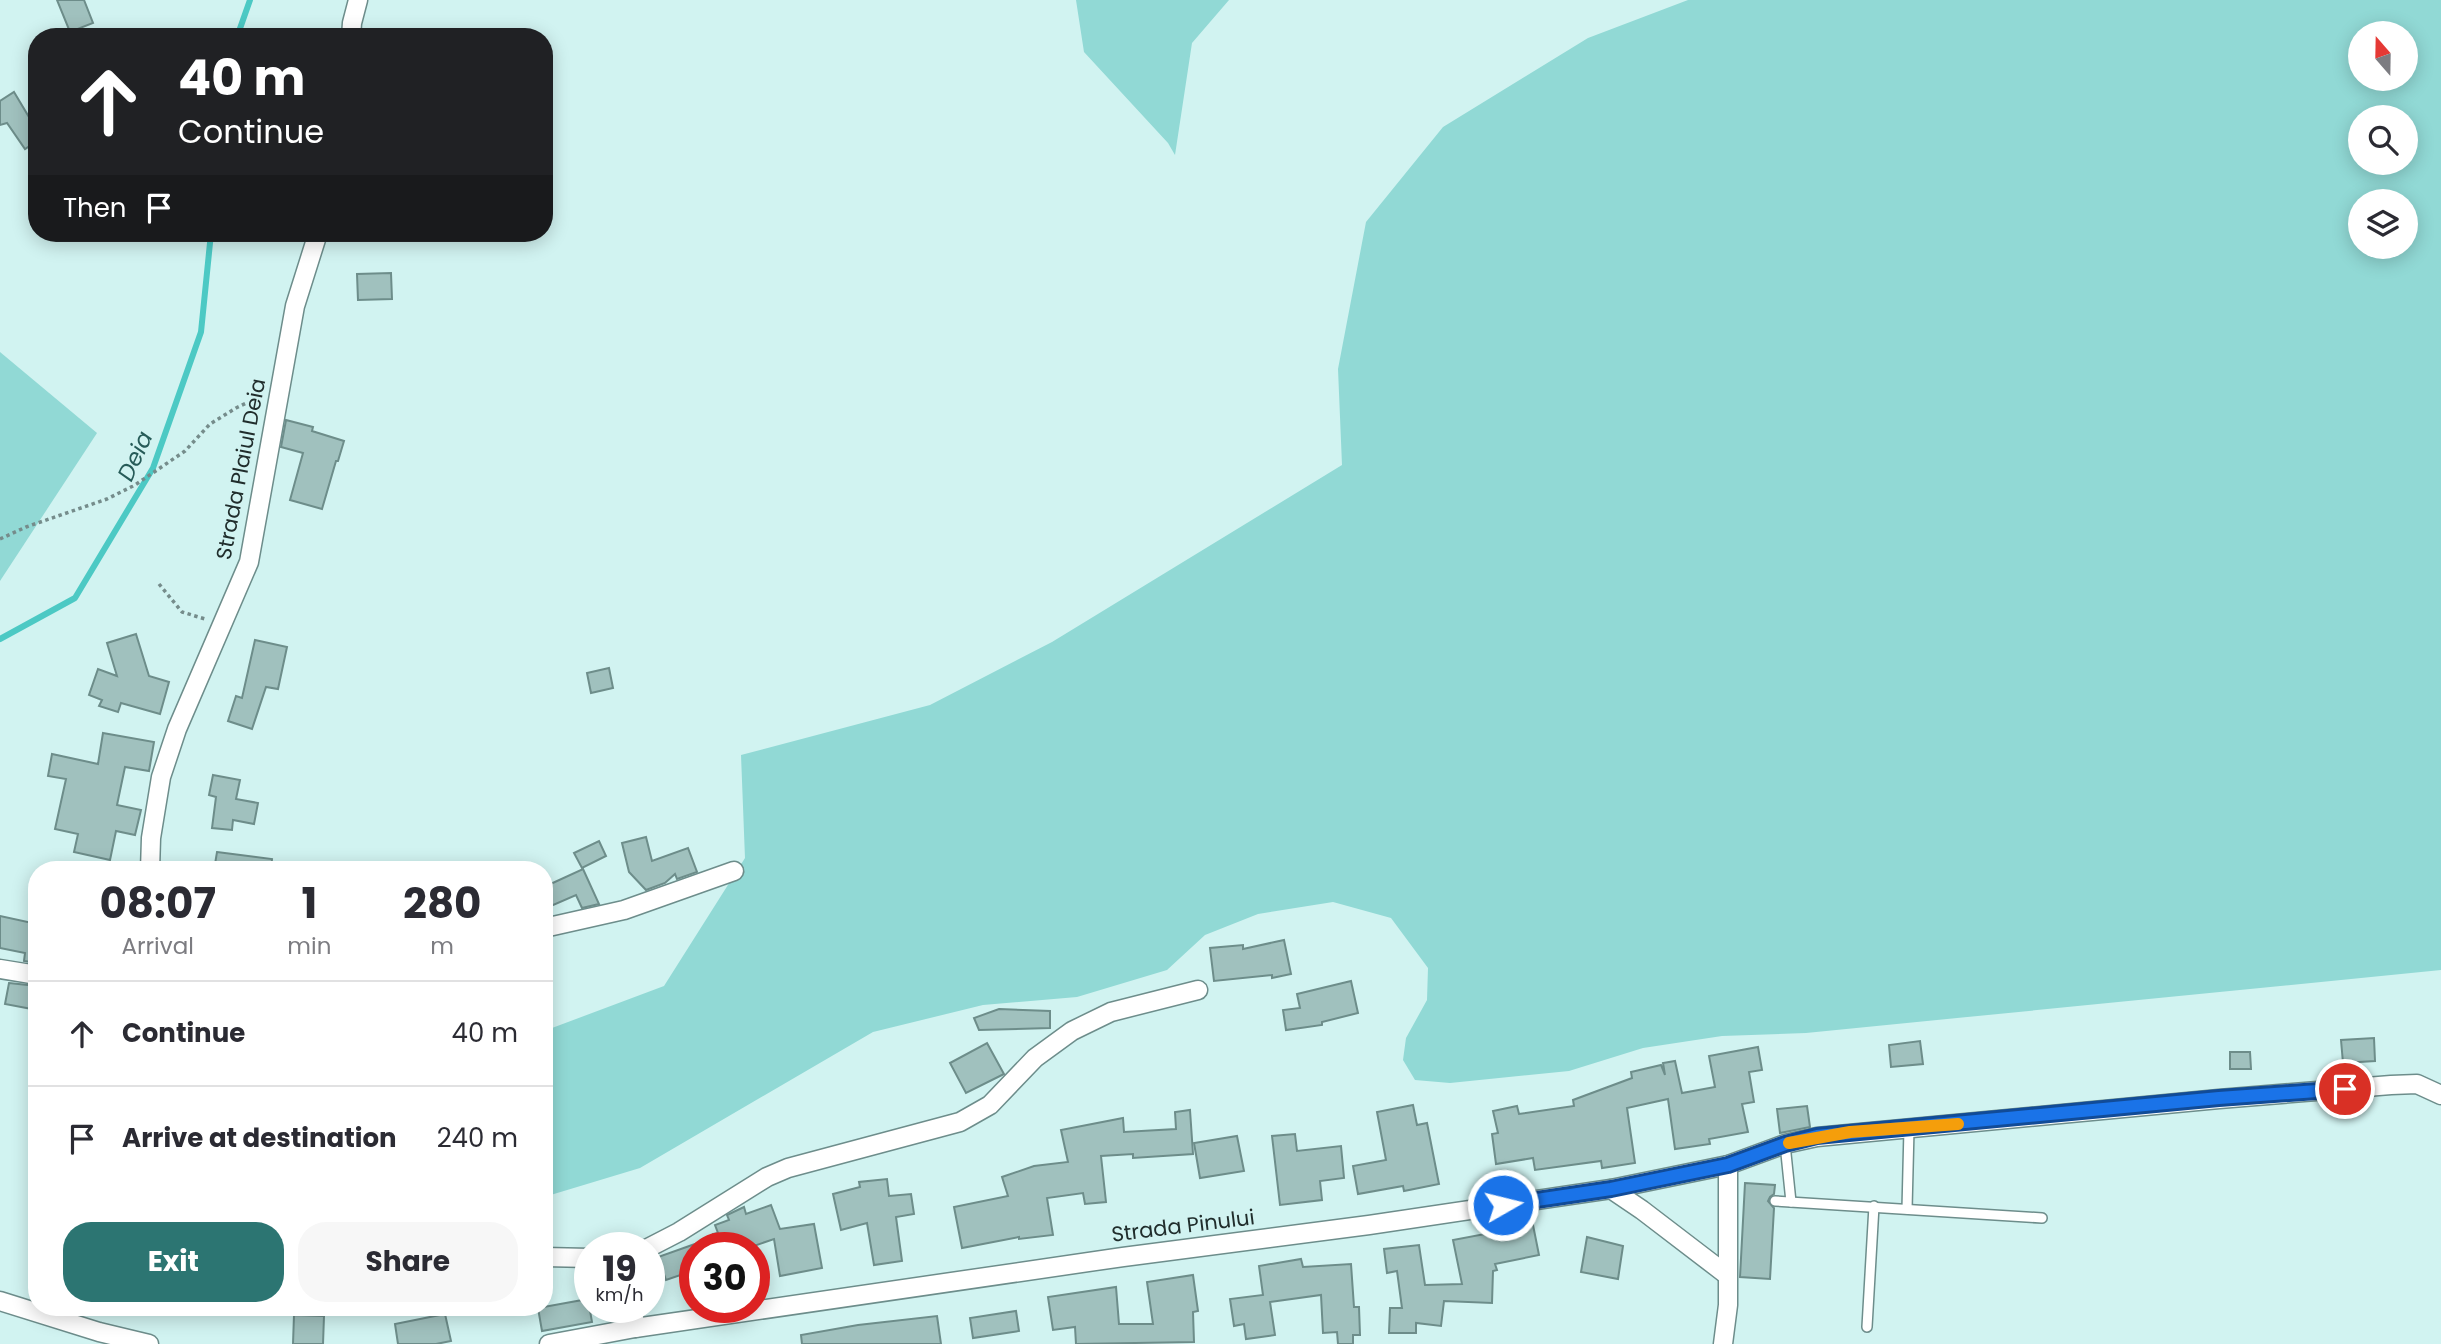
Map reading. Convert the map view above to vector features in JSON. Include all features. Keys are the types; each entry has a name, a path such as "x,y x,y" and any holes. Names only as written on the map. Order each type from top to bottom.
{"street":[{"path":"353,28 358,0"},
{"name":"Strada Plaiul Deia","path":"150,861 151,838 161,777 177,729 249,562 295,306 315,242"},
{"path":"553,926 624,910 734,871"},
{"path":"0,969 28,974"},
{"path":"665,1239 767,1177 788,1168 925,1132 977,1114 990,1105 1035,1058 1072,1031 1111,1012 1198,990"},
{"name":"Strada Pinului","path":"557,1343 635,1328 1611,1189 1728,1165 1785,1144 1817,1136 2404,1084 2417,1084 2441,1095"},
{"path":"1723,1344 1728,1305 1728,1165"},
{"path":"1611,1189 1727,1275"},
{"path":"553,1257 574,1258"},
{"path":"0,1301 28,1310"},
{"path":"48,1316 149,1344"},
{"path":"635,1323 635,1328"}],"lane":[{"path":"1908,1209 1909,1129"},
{"path":"1785,1144 1791,1202"},
{"path":"1775,1201 2042,1218"},
{"path":"1867,1327 1874,1206"}],"path":[{"path":"0,539 26,527 107,499 135,485 185,451 210,425 236,408 263,395 278,396"},
{"path":"159,584 182,612 205,618 219,633"}],"shaded area":[{"path":"1076,0 1229,0 1192,43 1175,155 1168,143 1084,52"},
{"path":"1688,0 2441,0 2441,970 1806,1033 1722,1036 1643,1048 1569,1071 1450,1083 1415,1080 1403,1060 1406,1038 1427,1000 1428,968 1391,918 1333,902 1258,914 1205,935 1167,970 1077,997 983,1005 873,1032 640,1168 553,1194 553,1028 664,986 745,858 741,755 930,705 1052,642 1342,465 1338,369 1366,222 1443,127 1588,38"},
{"path":"0,352 97,433 0,581"}],"building":[{"path":"57,0 84,0 93,23 80,28 68,28"},
{"path":"14,92 28,115 28,147 25,149 7,123 0,125 0,101"},
{"path":"391,273 392,299 358,300 357,274"},
{"path":"286,420 313,427 312,431 344,441 322,509 290,500 303,453 281,447"},
{"path":"136,634 149,676 169,682 160,714 121,703 118,712 99,706 102,700 89,695 98,669 117,676 107,643"},
{"path":"255,640 287,647 278,689 266,687 252,729 228,721 236,696 242,698"},
{"path":"609,668 613,688 591,693 587,673"},
{"path":"103,733 154,742 149,771 125,767 117,805 141,810 135,835 116,831 110,860 74,852 78,834 55,829 66,779 48,776 52,754 98,764"},
{"path":"213,775 240,780 236,799 258,803 254,824 233,820 232,830 212,828 216,797 209,795"},
{"path":"646,837 652,861 688,848 697,872 677,879 675,874 665,883 646,890 629,872 622,843"},
{"path":"599,841 606,856 582,868 574,853"},
{"path":"217,852 272,859 272,861 216,861"},
{"path":"583,869 599,904 582,908 576,895 553,905 553,883"},
{"path":"0,916 28,922 28,962 24,961 25,953 0,948"},
{"path":"1284,940 1291,974 1272,978 1272,975 1214,981 1210,948 1243,945 1243,949"},
{"path":"1351,981 1358,1013 1322,1022 1322,1025 1286,1030 1283,1010 1300,1008 1297,994"},
{"path":"9,983 28,985 28,1008 5,1004"},
{"path":"999,1009 1050,1011 1050,1028 979,1030 974,1018"},
{"path":"2374,1038 2375,1061 2343,1063 2341,1040"},
{"path":"1920,1041 1923,1064 1891,1067 1889,1045"},
{"path":"987,1043 1004,1074 966,1093 950,1063"},
{"path":"1758,1047 1762,1070 1749,1072 1754,1102 1742,1104 1748,1132 1709,1139 1710,1144 1675,1149 1668,1099 1627,1108 1635,1163 1602,1168 1601,1161 1535,1170 1533,1158 1496,1164 1492,1134 1498,1133 1493,1111 1517,1106 1519,1114 1574,1106 1573,1100 1632,1078 1631,1072 1661,1065 1665,1075 1663,1063 1675,1061 1682,1093 1715,1087 1709,1056"},
{"path":"2230,1052 2250,1052 2251,1069 2230,1069"},
{"path":"1413,1105 1417,1125 1427,1123 1439,1184 1404,1191 1403,1186 1358,1194 1353,1166 1386,1160 1377,1112"},
{"path":"1807,1106 1810,1127 1780,1133 1777,1109"},
{"path":"1190,1110 1193,1154 1133,1158 1133,1154 1101,1156 1106,1202 1085,1204 1083,1193 1047,1198 1053,1235 1019,1237 962,1248 954,1207 1008,1196 1002,1177 1034,1166 1068,1162 1061,1130 1123,1118 1124,1132 1176,1129 1175,1112"},
{"path":"1295,1134 1297,1151 1341,1146 1344,1178 1320,1181 1322,1200 1280,1205 1272,1136"},
{"path":"1237,1136 1244,1171 1200,1178 1194,1143"},
{"path":"887,1179 889,1196 911,1194 914,1214 896,1217 902,1261 874,1265 867,1223 841,1230 833,1194 860,1187 859,1182"},
{"path":"1745,1183 1775,1185 1774,1194 1768,1201 1774,1208 1770,1279 1740,1277"},
{"path":"771,1205 780,1229 814,1224 822,1268 780,1276 774,1239 770,1240 770,1232 718,1232 715,1225 729,1220 727,1215 744,1207 746,1214"},
{"path":"1533,1225 1539,1255 1495,1264 1497,1270 1493,1271 1492,1303 1444,1301 1441,1326 1416,1323 1416,1333 1389,1333 1390,1308 1402,1308 1397,1271 1387,1273 1384,1249 1419,1245 1425,1285 1462,1284 1453,1240"},
{"path":"1587,1237 1623,1246 1618,1279 1581,1272"},
{"path":"679,1250 679,1276 666,1280 665,1277 665,1255"},
{"path":"1301,1259 1303,1267 1351,1264 1354,1307 1359,1307 1360,1335 1353,1335 1353,1344 1338,1344 1337,1332 1323,1333 1321,1295 1270,1302 1275,1335 1246,1339 1244,1324 1234,1326 1230,1299 1263,1295 1259,1266"},
{"path":"1193,1275 1198,1311 1193,1312 1194,1342 1076,1344 1075,1327 1053,1330 1048,1297 1116,1287 1119,1324 1153,1324 1147,1282"},
{"path":"574,1302 574,1323 586,1323 542,1331 539,1316 553,1316 553,1305"},
{"path":"1016,1311 1019,1331 973,1338 970,1318"},
{"path":"294,1316 324,1316 323,1344 293,1344"},
{"path":"445,1316 451,1341 436,1344 398,1344 395,1324"},
{"path":"937,1316 941,1344 802,1344 801,1335"}],"waterway":[{"name":"Deia","path":"240,28 250,0"},
{"name":"Deia","path":"0,639 75,598 153,468 201,332 210,242"}],"slow traffic":[{"path":"1789,1143 1850,1132 1958,1124"}],"route":[{"path":"1503,1205 1611,1189 1728,1165 1785,1144 1817,1136 2219,1098 2345,1089"}]}
